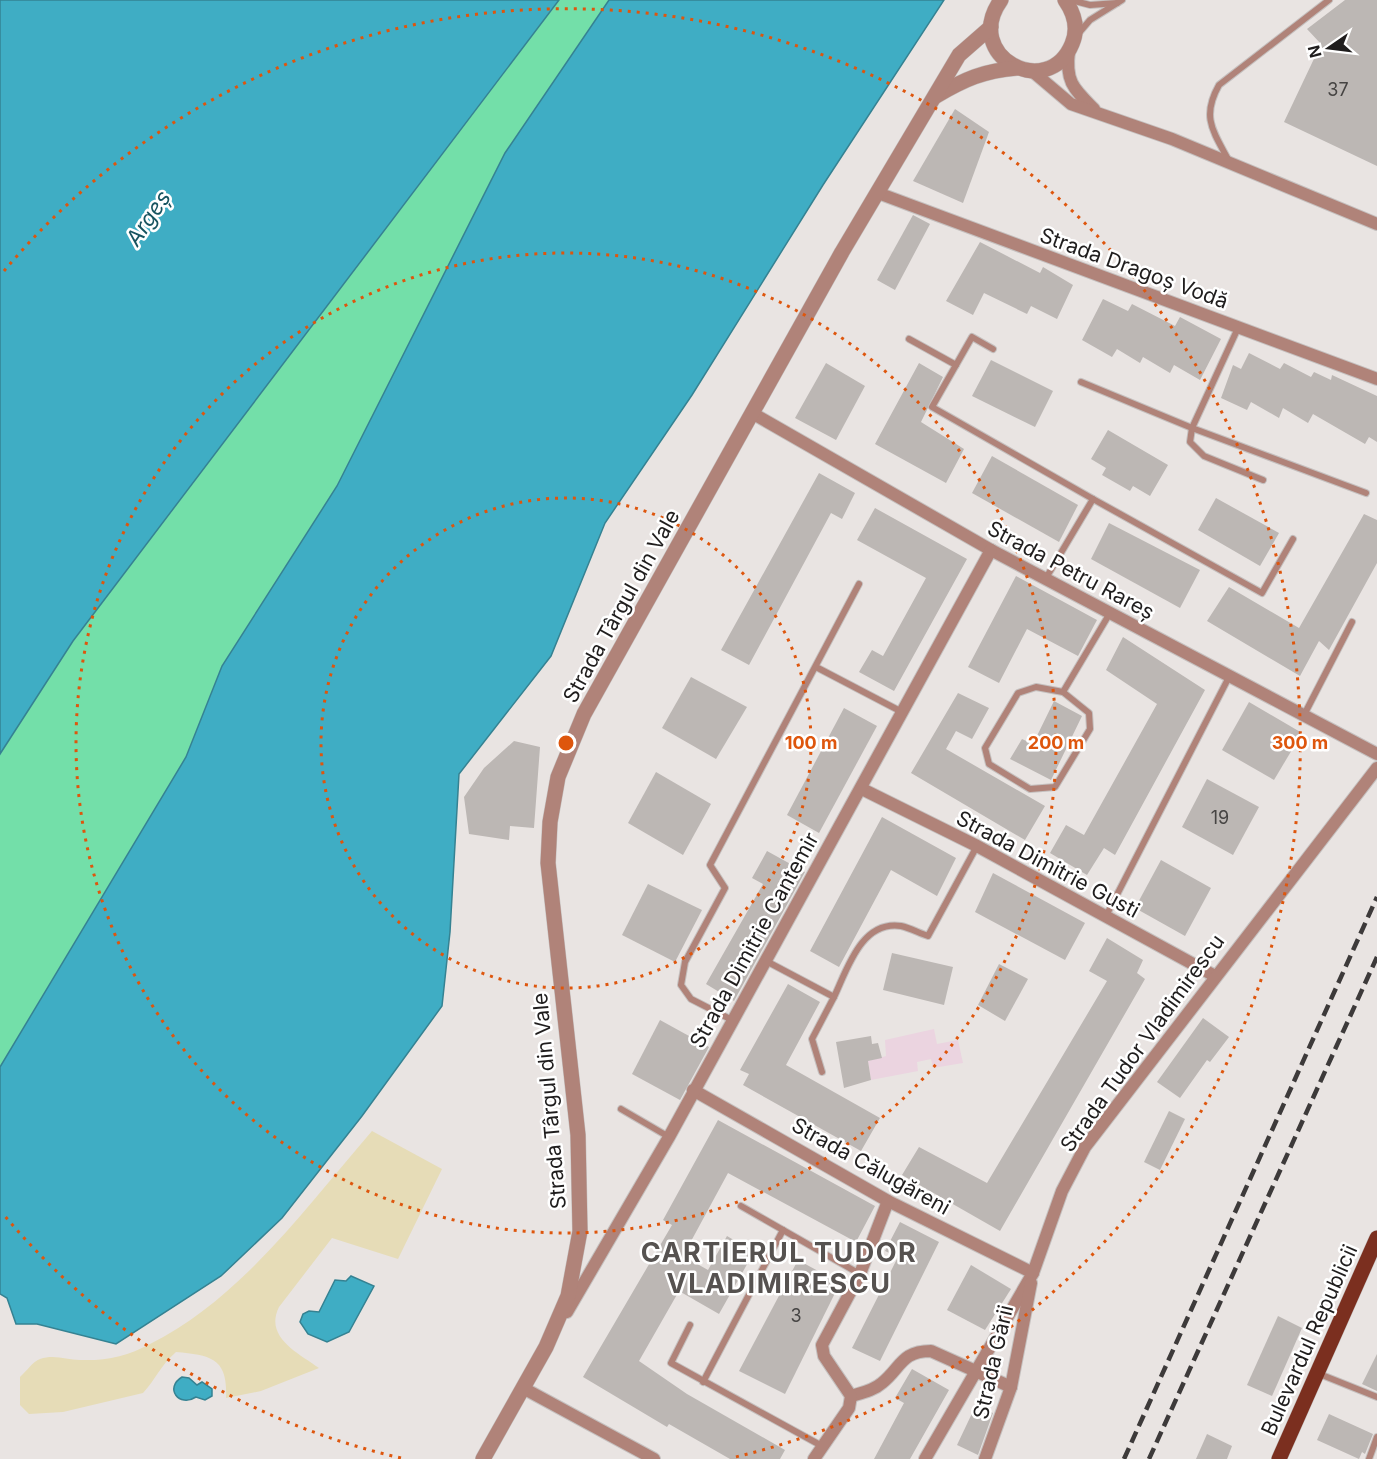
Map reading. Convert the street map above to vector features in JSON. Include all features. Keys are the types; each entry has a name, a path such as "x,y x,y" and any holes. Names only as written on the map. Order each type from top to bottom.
{"main road":[{"name":"Bulevardul Republicii","path":"1279,1459 1377,1238"}],"street":[{"name":"Strada Târgul din Vale","path":"483,1459 546,1347 568,1296 580,1231 578,1135 548,863 550,822 558,777 584,714 752,413 959,55 991,27 994,9 1001,0"},
{"path":"1065,0 1076,23 1066,69 1070,83 1095,110"},
{"path":"991,27 995,49 1004,60 1024,70 1071,104 1095,110 1229,161 1377,224"},
{"name":"Strada Târgul din Vale","path":"936,96 969,77 993,70 1024,70 1053,66 1072,45"},
{"name":"Strada Dragoș Vodă","path":"878,194 1377,379"},
{"name":"Strada Petru Rareș","path":"752,413 991,550 1377,754"},
{"name":"Strada Dimitrie Cantemir","path":"546,1347 669,1137 693,1089 862,789 991,550"},
{"name":"Strada Tudor Vladimirescu","path":"925,1459 1033,1273 1062,1191 1085,1147 1377,768"},
{"name":"Strada Dimitrie Gusti","path":"862,789 977,846 1215,976"},
{"name":"Strada Călugăreni","path":"693,1089 888,1201 1033,1273"},
{"path":"814,1459 849,1408 851,1396 824,1356 822,1345 860,1274 888,1201"},
{"name":"Strada Gării","path":"985,1459 1011,1387 1033,1273"},
{"path":"851,1396 871,1390 882,1383 907,1355 931,1351 1011,1387"},
{"path":"523,1388 654,1459"}],"lane":[{"path":"1071,0 1090,4 1120,1"},
{"path":"1229,161 1208,114 1209,105 1219,85 1329,0"},
{"path":"1072,45 1090,20 1120,1"},
{"path":"1238,328 1192,428 1190,442 1204,456 1263,480"},
{"path":"993,349 972,337 932,407 1262,593 1293,539"},
{"path":"909,339 956,365"},
{"path":"1081,382 1192,428 1366,493"},
{"path":"1045,579 1093,498"},
{"path":"732,1020 691,999 681,986 685,962 725,888 710,865 859,584"},
{"path":"1063,692 1110,613"},
{"path":"1304,715 1352,622"},
{"path":"816,667 902,712"},
{"path":"1106,916 1230,676"},
{"path":"1036,687 1063,692 1089,712 1090,729 1055,787 1030,789 989,764 985,748 1018,693 1036,687"},
{"path":"822,1072 813,1039 860,942 886,927 901,926 928,936 977,846"},
{"path":"766,961 834,998"},
{"path":"621,1109 669,1137"},
{"path":"741,1206 860,1274"},
{"path":"703,1382 783,1230"},
{"path":"690,1325 671,1363 823,1447"},
{"path":"1317,1373 1377,1397"},
{"path":"1369,1459 1377,1437"}],"shaded area":[{"path":"934,1029 937,1044 958,1040 963,1063 933,1068 931,1059 917,1062 918,1071 871,1080 868,1061 886,1056 885,1040"}],"green space":[{"path":"559,0 609,0 505,153 337,486 222,666 186,757 0,1067 0,754 73,641"}],"sand":[{"path":"372,1131 442,1169 398,1259 332,1238 279,1307 276,1327 280,1336 293,1350 319,1368 261,1391 226,1398 226,1385 221,1367 199,1355 176,1352 143,1393 63,1412 29,1414 20,1405 20,1377 37,1360 51,1357 99,1360 125,1355 183,1325 214,1302 271,1249"}],"water":[{"name":"Argeș","path":"0,0 559,0 73,641 0,754"},
{"path":"609,0 944,0 823,185 692,395 605,523 551,656 459,774 450,932 442,1006 362,1116 282,1218 221,1276 116,1344 37,1324 16,1324 7,1298 0,1294 0,1067 186,757 222,666 337,486 505,153"},
{"path":"351,1276 374,1286 349,1332 327,1342 308,1334 300,1322 303,1314 309,1311 319,1312 335,1280 346,1281"},
{"path":"182,1377 189,1378 197,1385 202,1382 212,1389 212,1396 205,1400 196,1397 190,1400 179,1398 174,1391 174,1386"}],"building":[{"path":"1345,0 1377,0 1377,166 1284,122 1321,44 1307,29"},
{"path":"955,109 989,132 963,203 913,181"},
{"path":"913,215 930,224 895,290 877,280"},
{"path":"980,242 1040,273 1043,267 1073,285 1057,319 1031,306 1027,314 984,293 973,315 946,301"},
{"path":"1103,299 1128,311 1132,304 1175,326 1180,317 1221,339 1200,380 1174,365 1170,373 1143,357 1140,363 1117,349 1112,357 1082,340"},
{"path":"1249,353 1280,369 1284,363 1311,377 1314,372 1331,380 1332,375 1377,396 1377,442 1369,437 1365,444 1313,414 1308,423 1283,408 1279,418 1251,402 1247,410 1221,398 1233,365 1241,369"},
{"path":"991,360 1053,391 1035,427 972,396"},
{"path":"826,363 865,386 836,440 795,418"},
{"path":"919,363 943,377 921,422 964,449 946,483 875,444"},
{"path":"1108,430 1168,465 1150,496 1133,486 1130,491 1102,475 1106,468 1091,459"},
{"path":"992,456 1078,505 1059,542 972,493"},
{"path":"819,473 855,493 842,519 831,513 749,665 721,650"},
{"path":"1216,498 1279,533 1260,566 1198,530"},
{"path":"875,508 967,559 894,691 859,672 872,650 883,656 926,578 857,540"},
{"path":"1364,514 1377,520 1377,563 1329,650 1319,641 1300,676 1207,621 1229,587 1299,628"},
{"path":"1109,523 1200,570 1180,608 1091,559"},
{"path":"1016,576 1097,620 1078,656 1027,629 999,683 968,667"},
{"path":"1123,637 1205,690 1115,855 1104,848 1087,875 1050,853 1066,825 1084,835 1157,704 1106,670"},
{"path":"691,677 747,707 716,759 662,728"},
{"path":"958,693 989,708 972,739 956,731 946,749 1045,806 1025,840 911,773"},
{"path":"1054,701 1082,716 1051,780 1010,759 1022,739 1033,744"},
{"path":"1249,702 1302,733 1274,780 1222,750"},
{"path":"844,708 877,726 819,833 787,815"},
{"path":"514,741 540,747 534,828 510,826 509,840 469,834 464,797 484,768"},
{"path":"656,772 711,804 683,855 628,823"},
{"path":"1207,779 1259,807 1233,855 1182,827"},
{"path":"882,817 956,858 937,896 891,870 839,967 810,951"},
{"path":"767,851 805,872 734,1001 706,984 763,884 752,878"},
{"path":"1161,860 1211,888 1185,936 1135,908"},
{"path":"993,873 1085,923 1065,960 975,912"},
{"path":"648,884 702,910 675,962 622,935"},
{"path":"1107,938 1143,960 1137,973 1145,979 1000,1231 902,1175 919,1147 987,1183 1107,981 1089,971"},
{"path":"892,953 953,967 944,1005 883,990"},
{"path":"999,964 1028,979 1005,1021 978,1005"},
{"path":"788,984 820,1002 786,1065 880,1118 861,1151 743,1085 749,1074 740,1070"},
{"path":"1203,1018 1229,1037 1210,1062 1207,1060 1180,1098 1157,1082"},
{"path":"660,1020 709,1047 680,1100 632,1074"},
{"path":"871,1036 872,1044 878,1043 882,1058 868,1061 871,1080 844,1088 836,1042"},
{"path":"1169,1111 1185,1119 1160,1170 1144,1162"},
{"path":"718,1120 875,1206 856,1242 728,1173 683,1256 708,1270 727,1236 754,1252 719,1314 679,1291 639,1361 687,1394 785,1450 780,1459 730,1459 669,1424 667,1427 583,1377 672,1225 663,1220"},
{"path":"900,1222 939,1242 880,1361 852,1348 898,1257 885,1251"},
{"path":"798,1260 840,1283 785,1394 739,1371"},
{"path":"971,1265 1011,1289 985,1330 947,1310"},
{"path":"1278,1316 1302,1328 1272,1396 1247,1385"},
{"path":"1377,1354 1377,1391 1362,1384"},
{"path":"912,1369 949,1390 910,1459 874,1459 904,1403 895,1398"},
{"path":"976,1405 993,1413 978,1455 957,1445"},
{"path":"1329,1414 1373,1434 1365,1454 1362,1452 1359,1459 1317,1440"},
{"path":"1207,1434 1232,1446 1227,1459 1196,1459"}],"railway":[{"path":"1124,1459 1377,897"},
{"path":"1149,1459 1377,957"}],"district":[{"name":"CARTIERUL TUDOR VLADIMIRESCU","path":"779,1268"}]}
